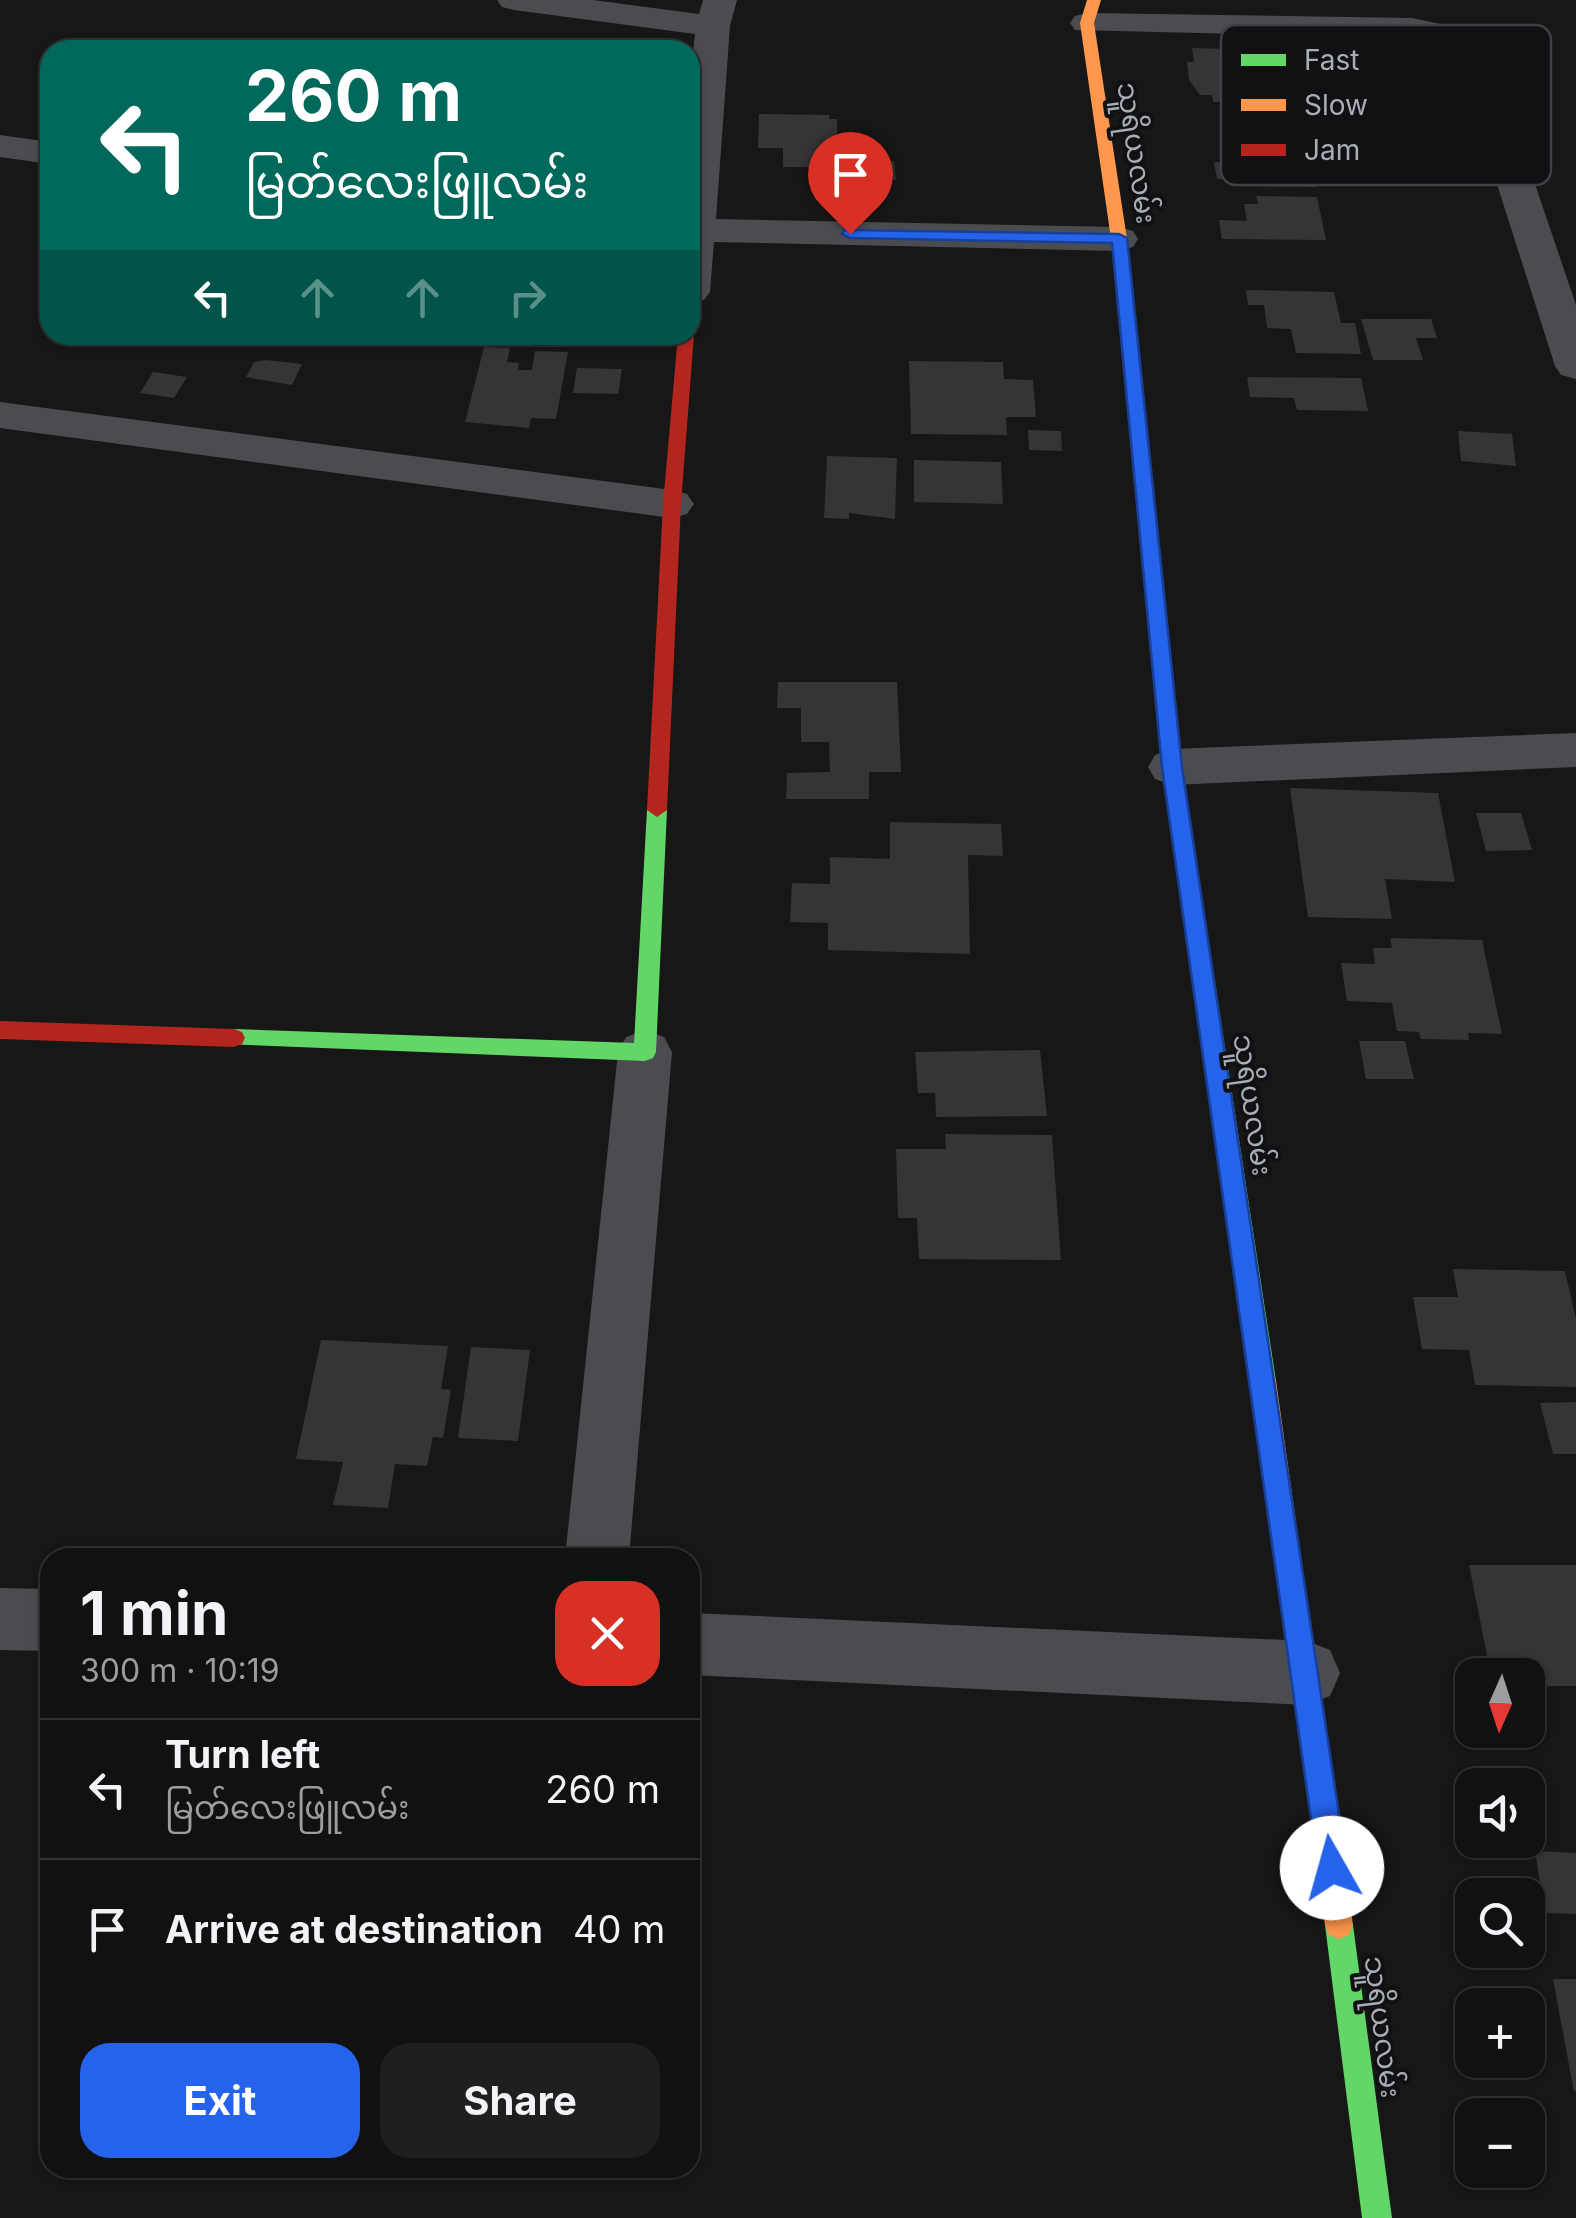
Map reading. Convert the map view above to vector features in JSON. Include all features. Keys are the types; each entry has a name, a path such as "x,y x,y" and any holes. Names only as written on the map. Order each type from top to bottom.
{"street":[{"path":"514,0 716,13 700,164"},
{"path":"1091,12 1354,25"},
{"name":"သူရိယလမ်း","path":"1091,12 1119,238 1172,767 1307,1673 1377,2218"},
{"path":"0,146 40,152"},
{"path":"1516,185 1576,366"},
{"path":"700,230 1119,238"},
{"path":"598,1548 645,1052 672,504 685,345"},
{"path":"0,415 672,504"},
{"path":"1172,767 1576,750"},
{"path":"0,1030 645,1052"},
{"path":"0,1619 40,1620"},
{"path":"700,1644 1307,1673"}],"building":[{"path":"1192,48 1221,49 1221,102 1213,102 1212,95 1200,95 1189,80 1187,62 1194,62"},
{"path":"759,114 829,115 829,119 837,119 837,139 829,138 829,152 814,152 814,167 783,167 783,148 758,148"},
{"path":"894,161 896,180 865,181 864,162"},
{"path":"1214,162 1221,162 1221,179 1217,179"},
{"path":"1317,185 1317,187 1231,186"},
{"path":"1256,196 1317,197 1326,240 1222,239 1219,220 1247,221 1244,204 1258,204"},
{"path":"1246,290 1334,292 1341,323 1355,323 1361,354 1296,353 1291,329 1267,328 1264,305 1248,305"},
{"path":"1361,319 1431,319 1437,338 1416,338 1423,360 1373,360"},
{"path":"484,347 510,348 507,362 519,363 518,370 532,370 535,351 568,352 556,419 531,418 529,428 465,422"},
{"path":"909,361 1003,362 1004,379 1033,380 1036,417 1006,417 1007,435 911,434"},
{"path":"254,362 302,364 292,385 246,377"},
{"path":"577,368 622,369 618,394 573,393"},
{"path":"153,372 187,377 174,398 140,393"},
{"path":"1247,377 1361,378 1368,411 1297,410 1294,398 1250,397"},
{"path":"1028,430 1061,431 1062,451 1029,450"},
{"path":"1458,431 1512,434 1516,466 1461,461"},
{"path":"827,456 897,458 895,519 849,513 849,519 824,518"},
{"path":"914,460 1001,462 1003,504 914,502"},
{"path":"778,682 897,682 901,772 869,772 869,799 786,799 787,773 830,772 829,742 801,742 801,708 777,708"},
{"path":"1290,788 1438,793 1455,882 1385,879 1392,919 1308,917"},
{"path":"1476,813 1521,813 1532,850 1486,851"},
{"path":"890,822 1001,824 1003,856 968,855 970,954 828,950 828,923 790,922 792,883 830,884 830,857 890,859"},
{"path":"1390,938 1482,940 1502,1034 1468,1033 1469,1040 1421,1039 1419,1032 1397,1031 1392,1003 1347,1001 1341,963 1375,964 1373,948 1392,948"},
{"path":"1359,1041 1405,1041 1414,1079 1366,1079"},
{"path":"1040,1050 1047,1116 936,1117 935,1093 918,1093 915,1052"},
{"path":"945,1134 1052,1135 1061,1260 919,1259 917,1218 898,1218 896,1149 946,1149"},
{"path":"1453,1269 1565,1271 1576,1319 1576,1387 1475,1385 1469,1350 1422,1349 1413,1297 1458,1297"},
{"path":"321,1340 448,1346 441,1389 451,1390 443,1438 433,1437 427,1466 395,1464 388,1508 333,1505 343,1462 296,1459"},
{"path":"471,1347 530,1350 518,1441 458,1438"},
{"path":"1576,1402 1576,1454 1553,1454 1540,1403"},
{"path":"1469,1565 1576,1565 1576,1686 1545,1686 1545,1658 1488,1658"},
{"path":"1545,1851 1576,1853 1576,1914 1545,1913 1545,1878 1539,1878 1536,1858 1545,1858"},
{"path":"1553,1979 1576,1979 1574,2092"}],"traffic: fast":[{"path":"1152,572 1172,767 1264,1381"},
{"path":"234,1038 645,1052 657,810"},
{"path":"1339,1925 1377,2218"}],"traffic: slow":[{"path":"1094,0 1087,23 1119,239 1152,572"},
{"path":"1264,1381 1339,1925"}],"traffic: jam":[{"path":"657,810 672,504 685,345"},
{"path":"0,1030 234,1038"}],"route":[{"path":"850,234 1119,238 1172,767 1307,1673 1332,1868"}]}
